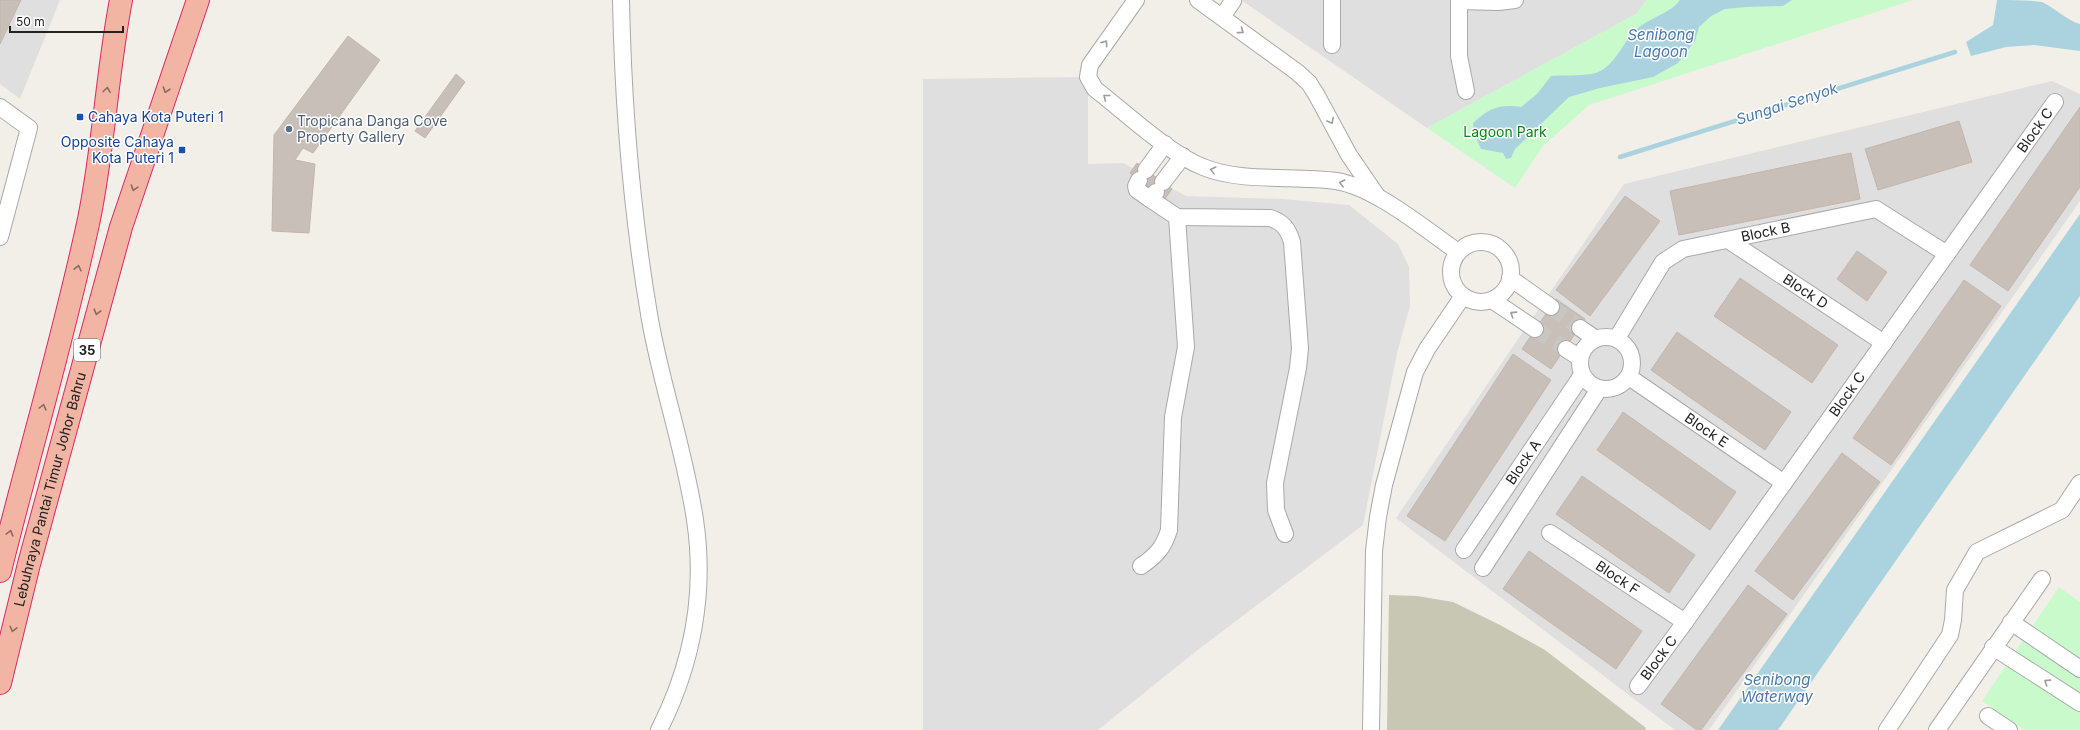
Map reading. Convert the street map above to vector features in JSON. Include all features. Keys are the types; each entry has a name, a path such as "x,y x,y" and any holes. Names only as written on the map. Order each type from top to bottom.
{"highway":[{"name":"Lebuhraya Pantai Timur Johor Bahru","path":"0,571 70,306 90,217 114,38 121,0"},
{"path":"114,38 131,0"},
{"path":"174,67 185,0"},
{"name":"Lebuhraya Pantai Timur Johor Bahru","path":"0,682 29,564 121,227 174,67 198,0"}],"street":[{"path":"621,0 626,114 636,215 650,320 695,521 699,571 697,616 686,665 674,701 659,730"},
{"path":"1136,0 1093,60 1088,77 1095,89 1165,144 1204,167 1241,175 1336,181 1350,184 1378,198 1458,252"},
{"path":"1332,0 1332,45"},
{"path":"1466,91 1459,56 1459,0 1498,2 1515,0"},
{"path":"1200,1 1297,72 1309,83 1359,173 1378,198"},
{"path":"1222,17 1233,1"},
{"name":"Block C","path":"1638,686 1686,622 2055,102"},
{"path":"0,107 29,128 0,236"},
{"path":"1141,566 1153,558 1161,550 1169,530 1173,417 1186,347 1177,217 1156,191 1137,190 1136,186 1142,175 1165,144"},
{"path":"1156,191 1183,156"},
{"name":"Block B","path":"1617,338 1663,262 1683,249 1876,209 1947,254"},
{"path":"1177,217 1270,218 1277,220 1288,232 1292,242 1300,348 1298,368 1275,483 1276,510 1284,534"},
{"name":"Block D","path":"1728,240 1884,343"},
{"path":"1476,242 1486,242 1495,245 1503,251 1508,259 1511,269 1510,278 1506,288 1500,295 1492,300 1482,302 1464,296 1456,289 1452,280 1451,270 1453,260 1458,252 1466,245 1476,242"},
{"path":"1510,278 1551,307"},
{"path":"1371,730 1374,551 1384,485 1415,372 1427,349 1464,296"},
{"path":"1492,300 1535,328"},
{"path":"1580,328 1596,339"},
{"path":"1617,338 1630,352 1632,369 1629,377 1616,388 1599,389 1587,381 1582,375 1580,358 1586,347 1596,339 1617,338"},
{"path":"1566,349 1580,358"},
{"name":"Block A","path":"1464,550 1582,375"},
{"name":"Block E","path":"1629,377 1784,483"},
{"path":"1483,568 1599,389"},
{"path":"1887,730 1950,635 1953,620 1955,590 1977,552 2062,510 2080,483"},
{"name":"Block F","path":"1550,533 1686,622"},
{"path":"1937,730 1993,647 2042,579"},
{"path":"2011,622 2080,669"},
{"path":"1993,647 2080,704"},
{"path":"1988,716 2009,730"}],"shaded area":[{"path":"0,0 60,0 20,99 0,84"},
{"path":"1241,0 1647,0 1636,14 1427,128"},
{"path":"1088,77 1088,164 1123,163 1186,196 1283,199 1349,205 1398,244 1409,267 1410,306 1397,353 1363,525 1195,652 1098,730 923,730 923,79"},
{"path":"2052,81 2080,94 2080,201 1709,730 1675,730 1396,518 1624,184"},
{"path":"1389,595 1417,596 1453,602 1500,625 1545,650 1646,728 1645,730 1387,730"}],"green space":[{"name":"Lagoon Park","path":"1647,0 1913,0 1589,105 1543,146 1515,188 1427,128 1636,14"},
{"path":"2059,587 2080,602 2080,730 2024,730 1982,701"}],"water":[{"name":"Senibong Lagoon","path":"1680,0 1792,0 1783,6 1725,9 1711,16 1699,27 1695,41 1678,63 1653,77 1600,88 1569,97 1515,149 1511,158 1506,159 1503,153 1481,149 1474,133 1473,123 1484,114 1500,107 1521,107 1537,94 1551,76 1587,75 1601,71 1614,60 1629,37 1635,31 1642,25 1672,8"},
{"path":"1997,0 2026,0 2042,2 2070,20 2080,24 2080,51 2034,45 2006,47 1971,56 1966,42 1993,25"},
{"name":"Senibong Waterway","path":"2080,214 2080,296 1778,730 1718,730"}],"building":[{"path":"0,0 21,0 0,44"},
{"path":"348,36 380,60 313,153 303,148 295,160 315,164 309,233 272,231 274,135"},
{"path":"456,74 465,82 425,138 415,131"},
{"path":"2080,107 2080,187 2008,291 1970,265"},
{"path":"1959,121 1972,162 1878,190 1865,149"},
{"path":"1851,153 1860,199 1679,235 1670,191"},
{"path":"1137,163 1172,189 1165,199 1130,173"},
{"path":"1625,196 1660,221 1590,316 1556,290"},
{"path":"1857,251 1887,272 1867,301 1837,279"},
{"path":"1740,278 1838,345 1812,383 1714,316"},
{"path":"1964,280 2001,306 1891,465 1853,438"},
{"path":"1556,299 1585,319 1551,369 1522,349"},
{"path":"1677,332 1791,412 1765,450 1651,370"},
{"path":"1513,354 1551,380 1445,541 1407,516"},
{"path":"1623,412 1736,492 1710,530 1597,450"},
{"path":"1842,453 1880,482 1793,600 1755,571"},
{"path":"1582,476 1695,555 1669,593 1556,514"},
{"path":"1529,551 1642,631 1616,669 1503,589"},
{"path":"1748,585 1787,614 1701,730 1697,730 1661,704"}],"waterway":[{"name":"Sungai Senyok","path":"1620,157 1955,52"}],"tunnel":[{"path":"1551,307 1580,328"},
{"path":"1535,329 1566,349"}],"place":[{"name":"Cahaya Kota Puteri 1","path":"80,117"},
{"name":"Tropicana Danga Cove Property Gallery","path":"289,129"},
{"name":"Opposite Cahaya Kota Puteri 1","path":"182,150"}]}
